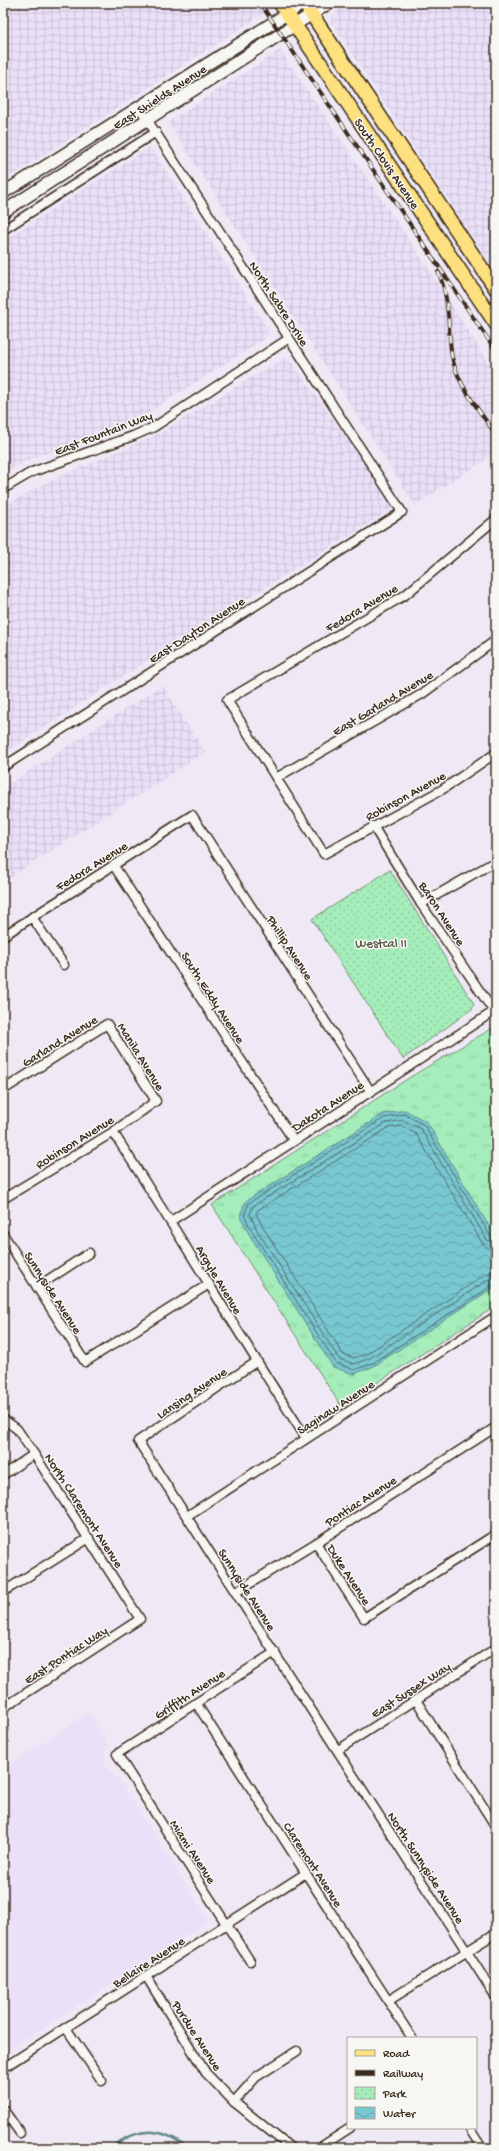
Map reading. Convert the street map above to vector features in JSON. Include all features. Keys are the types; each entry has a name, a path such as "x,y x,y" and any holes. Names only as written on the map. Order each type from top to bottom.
{"main road":[{"name":"East Shields Avenue","path":"3,193 139,107 284,8 304,3"},
{"name":"South Clovis Avenue","path":"304,3 496,289"},
{"name":"East Shields Avenue","path":"3,212 329,3"},
{"name":"South Clovis Avenue","path":"284,8 496,324"}],"street":[{"name":"North Sabre Drive","path":"139,107 288,339 402,512"},
{"path":"3,230 156,132"},
{"name":"East Fountain Way","path":"3,489 32,472 154,427 288,339"},
{"name":"East Dayton Avenue","path":"3,767 402,512"},
{"name":"Fedora Avenue","path":"276,778 226,700 405,595 496,519"},
{"name":"East Garland Avenue","path":"276,778 422,694 496,640"},
{"name":"Robinson Avenue","path":"276,778 324,854 443,789 496,753"},
{"name":"Fedora Avenue","path":"3,936 192,815"},
{"name":"Phillip Avenue","path":"192,815 371,1092"},
{"name":"Baron Avenue","path":"373,826 422,904 495,1011"},
{"path":"422,904 496,861"},
{"name":"South Eddy Avenue","path":"114,866 294,1141"},
{"path":"32,917 64,965"},
{"name":"Dakota Avenue","path":"171,1221 495,1011"},
{"name":"Garland Avenue","path":"3,1090 107,1024"},
{"name":"Manila Avenue","path":"107,1024 156,1101"},
{"name":"Robinson Avenue","path":"3,1199 113,1132 156,1101"},
{"name":"Argyle Avenue","path":"113,1132 171,1221 256,1362 306,1438"},
{"name":"Sunnyside Avenue","path":"3,1234 85,1362 209,1284"},
{"path":"37,1287 89,1253"},
{"name":"Saginaw Avenue","path":"187,1516 496,1316"},
{"name":"Lansing Avenue","path":"138,1441 256,1362"},
{"name":"North Claremont Avenue","path":"3,1420 17,1429 89,1538 140,1619"},
{"name":"Pontiac Avenue","path":"236,1592 316,1544 496,1427"},
{"name":"Sunnyside Avenue","path":"138,1441 338,1750"},
{"path":"3,1475 34,1454"},
{"name":"Duke Avenue","path":"316,1544 364,1618 496,1534"},
{"path":"3,1592 89,1538"},
{"name":"East Pontiac Way","path":"3,1708 140,1619"},
{"name":"East Sussex Way","path":"338,1750 496,1649"},
{"name":"Griffith Avenue","path":"117,1754 275,1652"},
{"path":"416,1700 496,1827"},
{"name":"Claremont Avenue","path":"196,1703 411,2037"},
{"name":"North Sunnyside Avenue","path":"338,1750 496,1997"},
{"name":"Miami Avenue","path":"117,1754 250,1961"},
{"name":"Bellaire Avenue","path":"3,2068 306,1873"},
{"path":"388,2001 496,1933"},
{"name":"Purdue Avenue","path":"146,1976 206,2073 234,2102 291,2148"},
{"path":"66,2028 102,2080"},
{"path":"234,2102 256,2077 297,2051"},
{"path":"3,2109 20,2133"},
{"path":"319,2148 348,2129"},
{"path":"470,2129 482,2148"}],"shaded area":[{"path":"3,3 265,3 269,10 3,181"},
{"path":"349,3 496,3 496,272 331,22 333,14"},
{"path":"280,50 420,256 496,374 496,453 415,505 168,122"},
{"path":"148,148 152,149 268,330 266,338 138,419 101,435 35,457 3,473 3,241"},
{"path":"287,356 397,506 156,655 3,754 3,507 45,483 158,434"},
{"path":"162,685 205,752 3,882 3,788"},
{"path":"90,1712 109,1745 104,1755 106,1766 118,1778 208,1919 207,1922 3,2054 3,1769"}],"green space":[{"name":"Westcal II","path":"390,870 474,1004 472,1009 403,1059 312,919"},
{"path":"496,1026 496,1306 341,1406 212,1205 412,1076"}],"water":[{"path":"405,1110 427,1122 496,1238 496,1286 374,1366 354,1374 333,1367 249,1234 240,1215 246,1201 383,1114"}],"waterway":[{"path":"110,2148 130,2136 149,2132 168,2136 188,2148"}],"railway":[{"path":"260,3 496,351"},
{"path":"438,272 447,304 450,346 455,368 470,398 496,435"}]}
